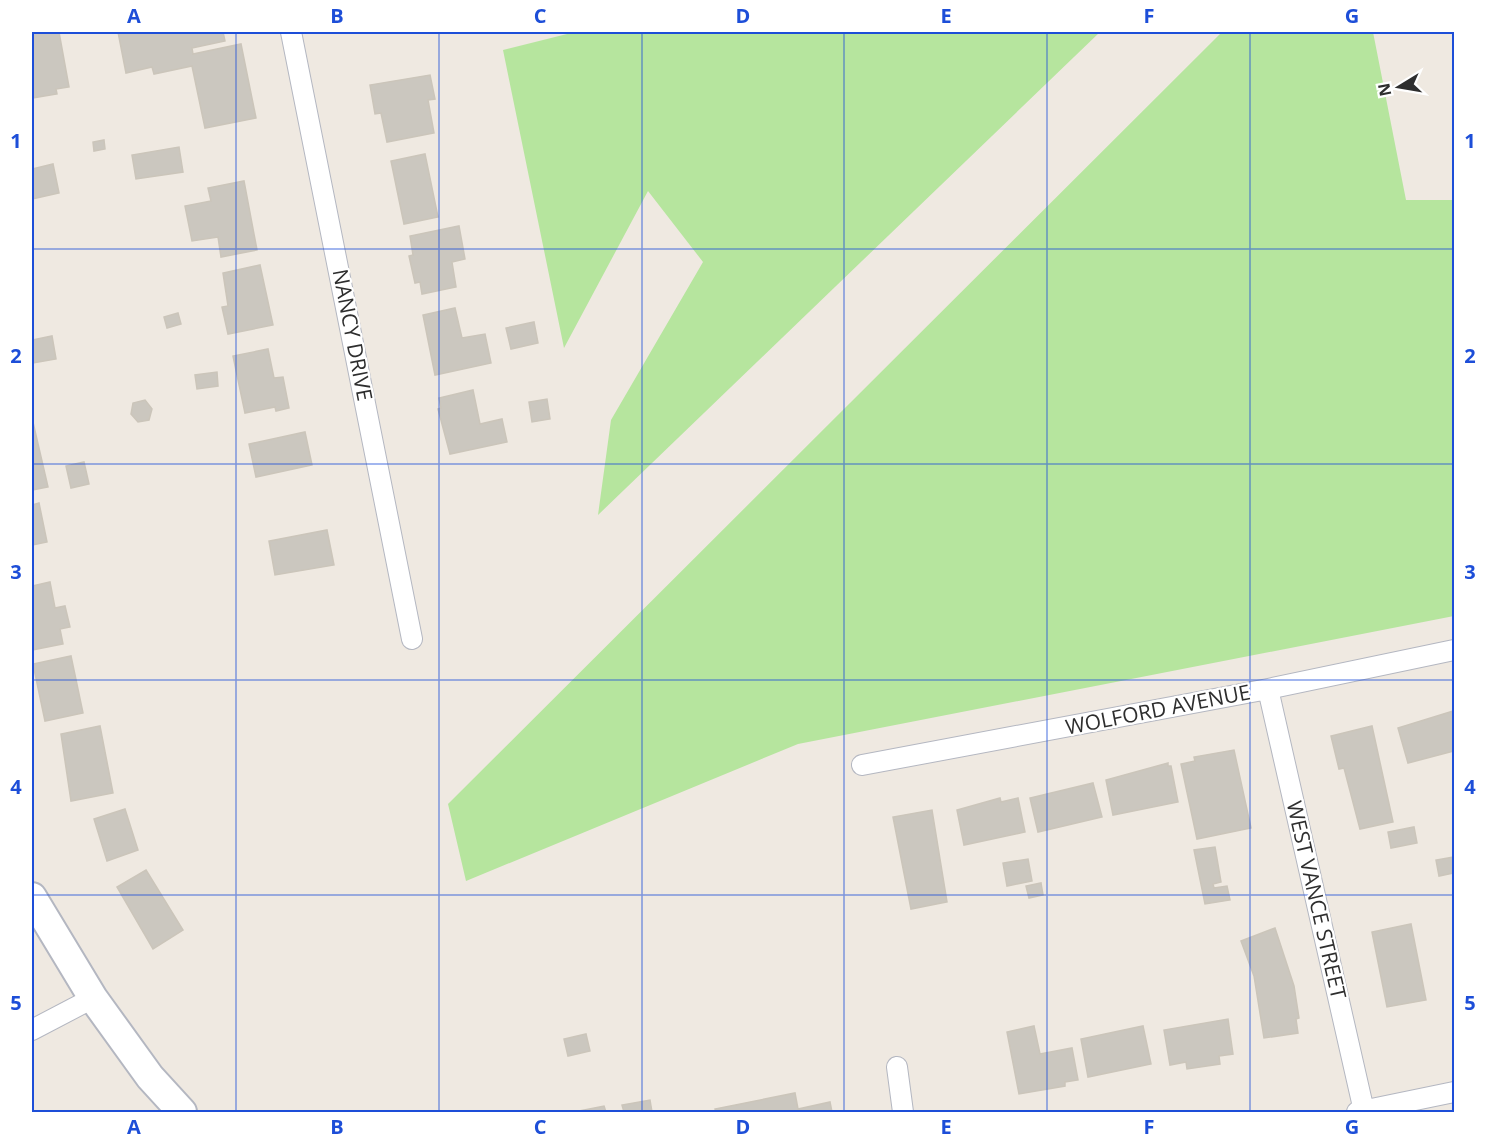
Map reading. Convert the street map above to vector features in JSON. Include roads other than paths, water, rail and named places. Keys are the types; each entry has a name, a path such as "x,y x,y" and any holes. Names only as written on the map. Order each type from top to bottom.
{"main road":[{"path":"32,897 93,998 150,1077 182,1113"}],"street":[{"name":"NANCY DRIVE","path":"291,32 412,639"},
{"name":"WOLFORD AVENUE","path":"862,765 1268,689 1455,650"},
{"name":"WEST VANCE STREET","path":"1268,689 1360,1112"},
{"path":"32,1030 93,998"},
{"path":"897,1067 903,1113"},
{"path":"1360,1112 1455,1092"}]}
